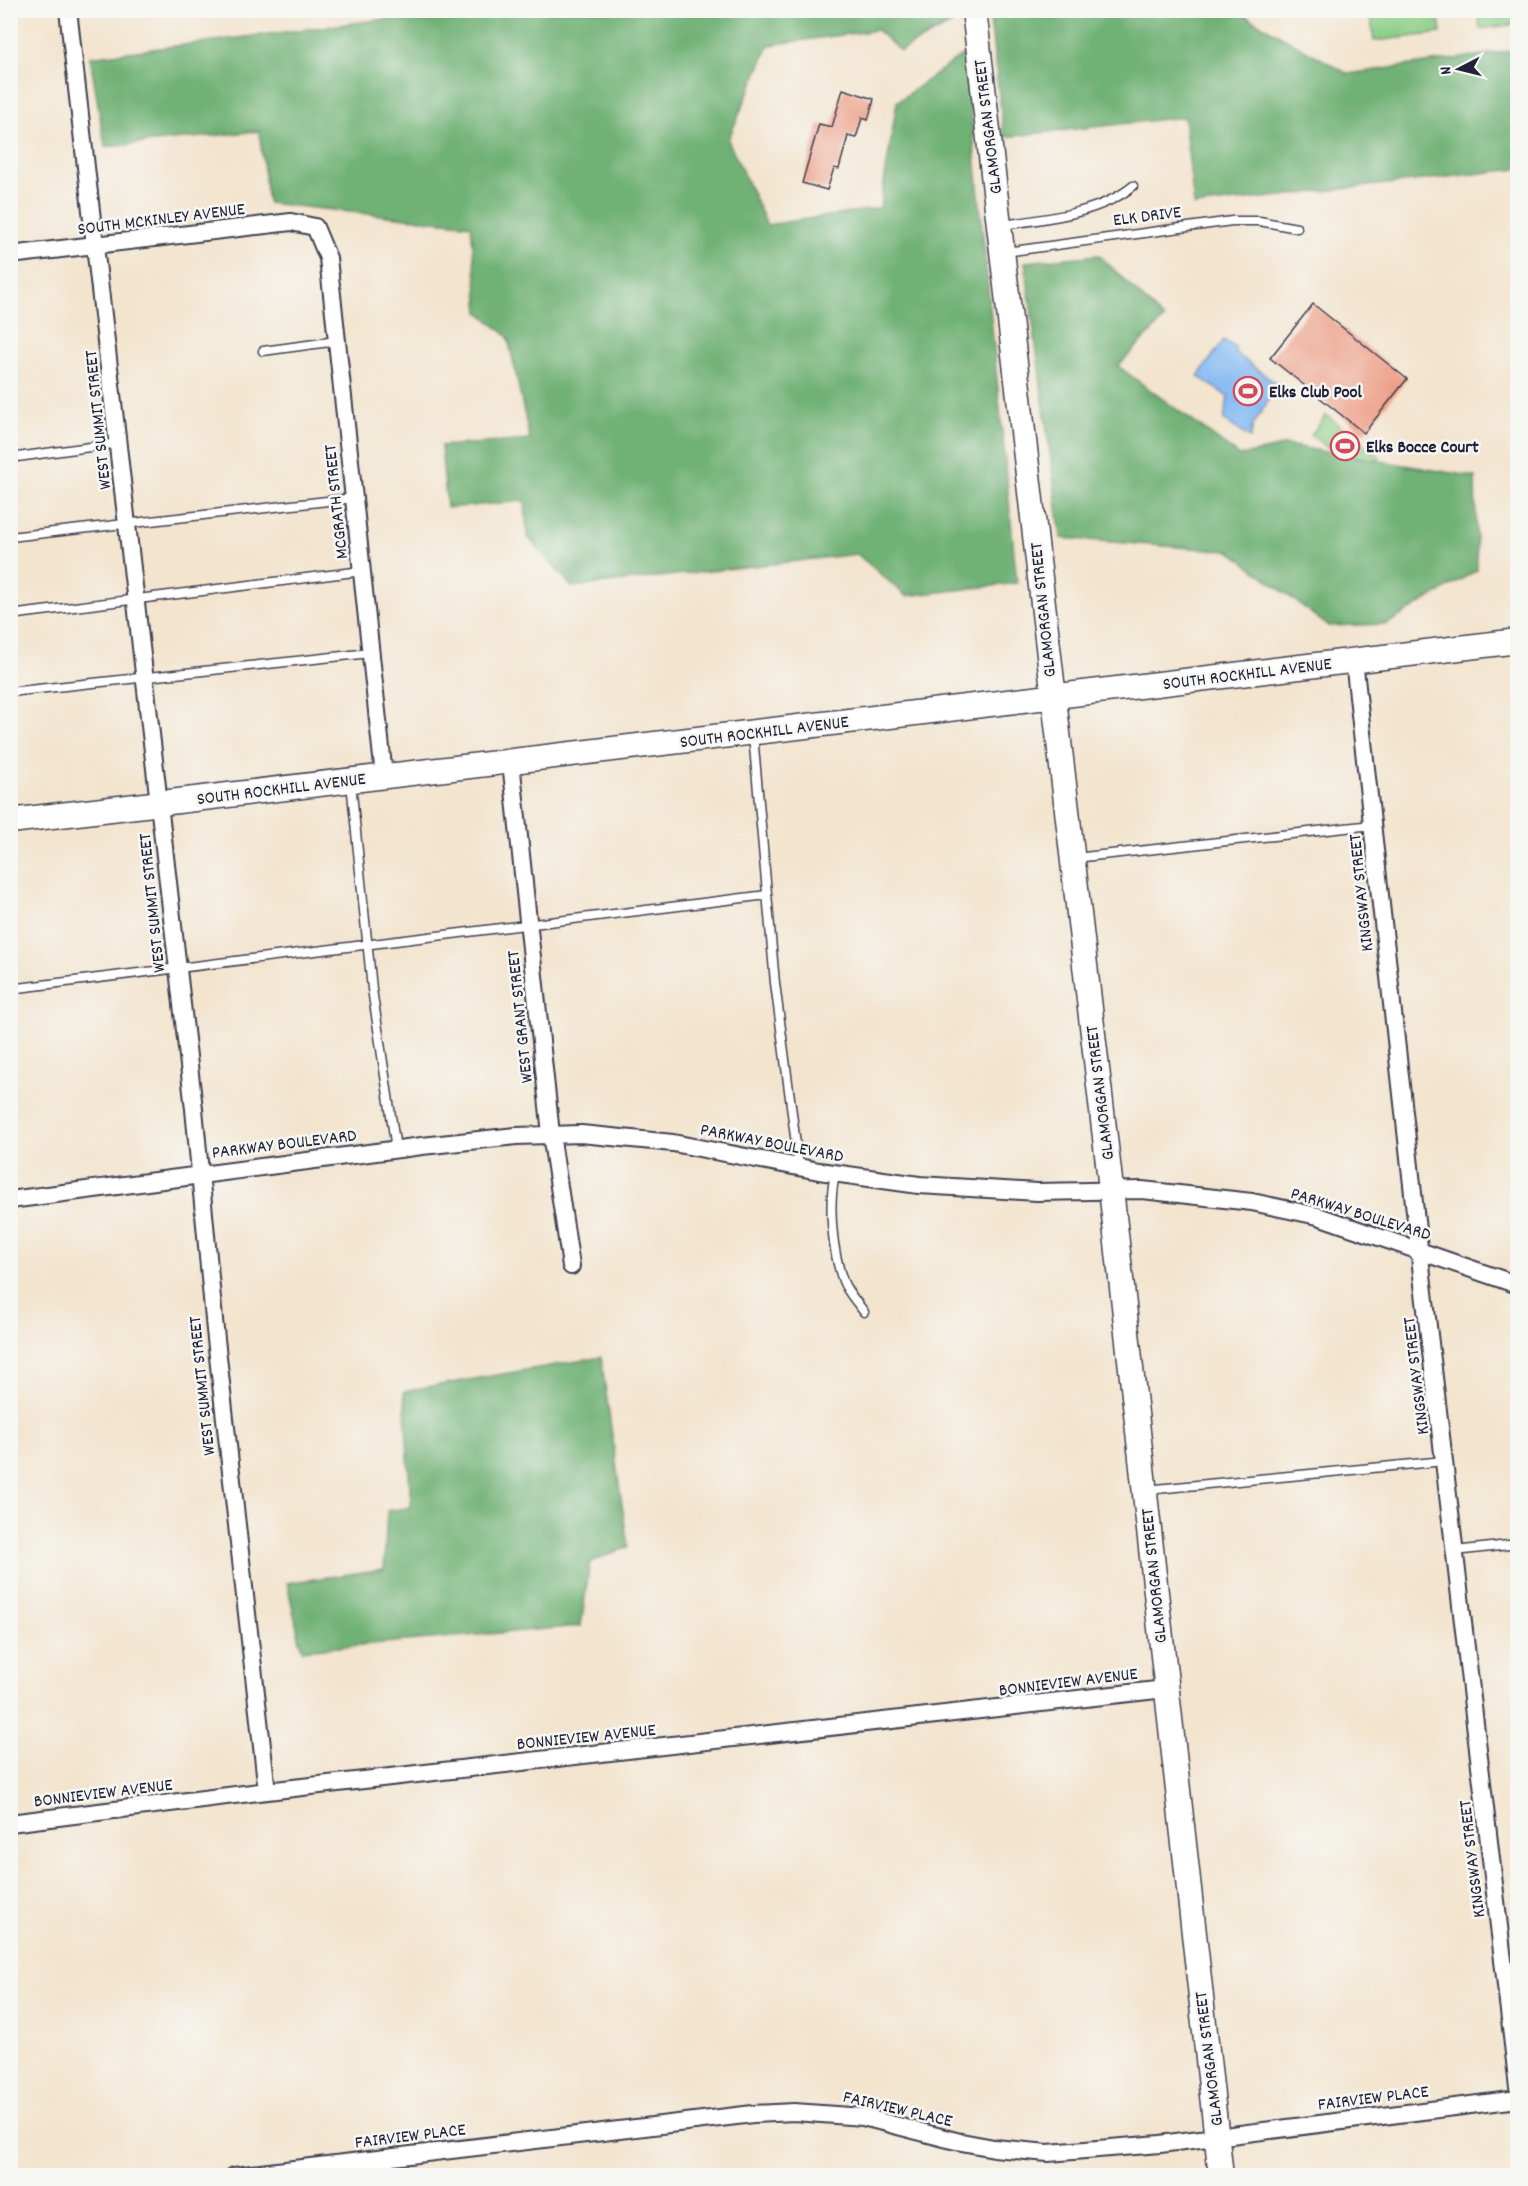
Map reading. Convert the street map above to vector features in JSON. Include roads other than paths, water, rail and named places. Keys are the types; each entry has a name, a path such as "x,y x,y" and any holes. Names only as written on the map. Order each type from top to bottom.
{"street":[{"name":"WEST SUMMIT STREET","path":"68,10 97,245 178,968 267,1791"},
{"name":"GLAMORGAN STREET","path":"974,10 1111,1189 1221,2175"},
{"name":"SOUTH MCKINLEY AVENUE","path":"10,255 291,222 315,227"},
{"name":"MCGRATH STREET","path":"315,227 328,258 384,776"},
{"name":"SOUTH ROCKHILL AVENUE","path":"10,821 1518,641"},
{"name":"KINGSWAY STREET","path":"1354,660 1444,1461 1518,2087"},
{"name":"WEST GRANT STREET","path":"511,762 551,1134 571,1266"},
{"name":"PARKWAY BOULEVARD","path":"10,1200 200,1173 396,1149 551,1134 673,1143 836,1174 919,1185 1037,1192 1111,1189 1171,1192 1252,1202 1318,1216 1488,1277 1518,1285"},
{"name":"BONNIEVIEW AVENUE","path":"10,1823 267,1791 1165,1689"},
{"name":"FAIRVIEW PLACE","path":"234,2175 753,2114 794,2112 863,2117 975,2145 1048,2153 1098,2150 1518,2099"}],"lane":[{"path":"998,225 1088,208 1122,195 1133,186"},
{"name":"ELK DRIVE","path":"1001,253 1232,221 1259,221 1297,228"},
{"path":"263,351 337,341"},
{"path":"10,458 119,443"},
{"path":"10,537 354,498"},
{"path":"10,615 362,571"},
{"path":"10,692 145,679 370,652"},
{"path":"753,733 775,983 799,1167"},
{"path":"351,780 368,944 396,1149"},
{"path":"1071,858 1372,825"},
{"path":"10,989 767,895"},
{"path":"836,1174 831,1192 837,1254 843,1282 864,1312"},
{"path":"1143,1490 1444,1461"},
{"path":"1455,1551 1518,1544"}],"water":[{"name":"Elks Club Pool","path":"1224,340 1236,348 1234,352 1278,385 1253,425 1250,438 1224,420 1228,397 1198,376"}],"place":[{"name":"Elks Club Pool","path":"1248,391"},
{"name":"Elks Bocce Court","path":"1345,446"}]}
